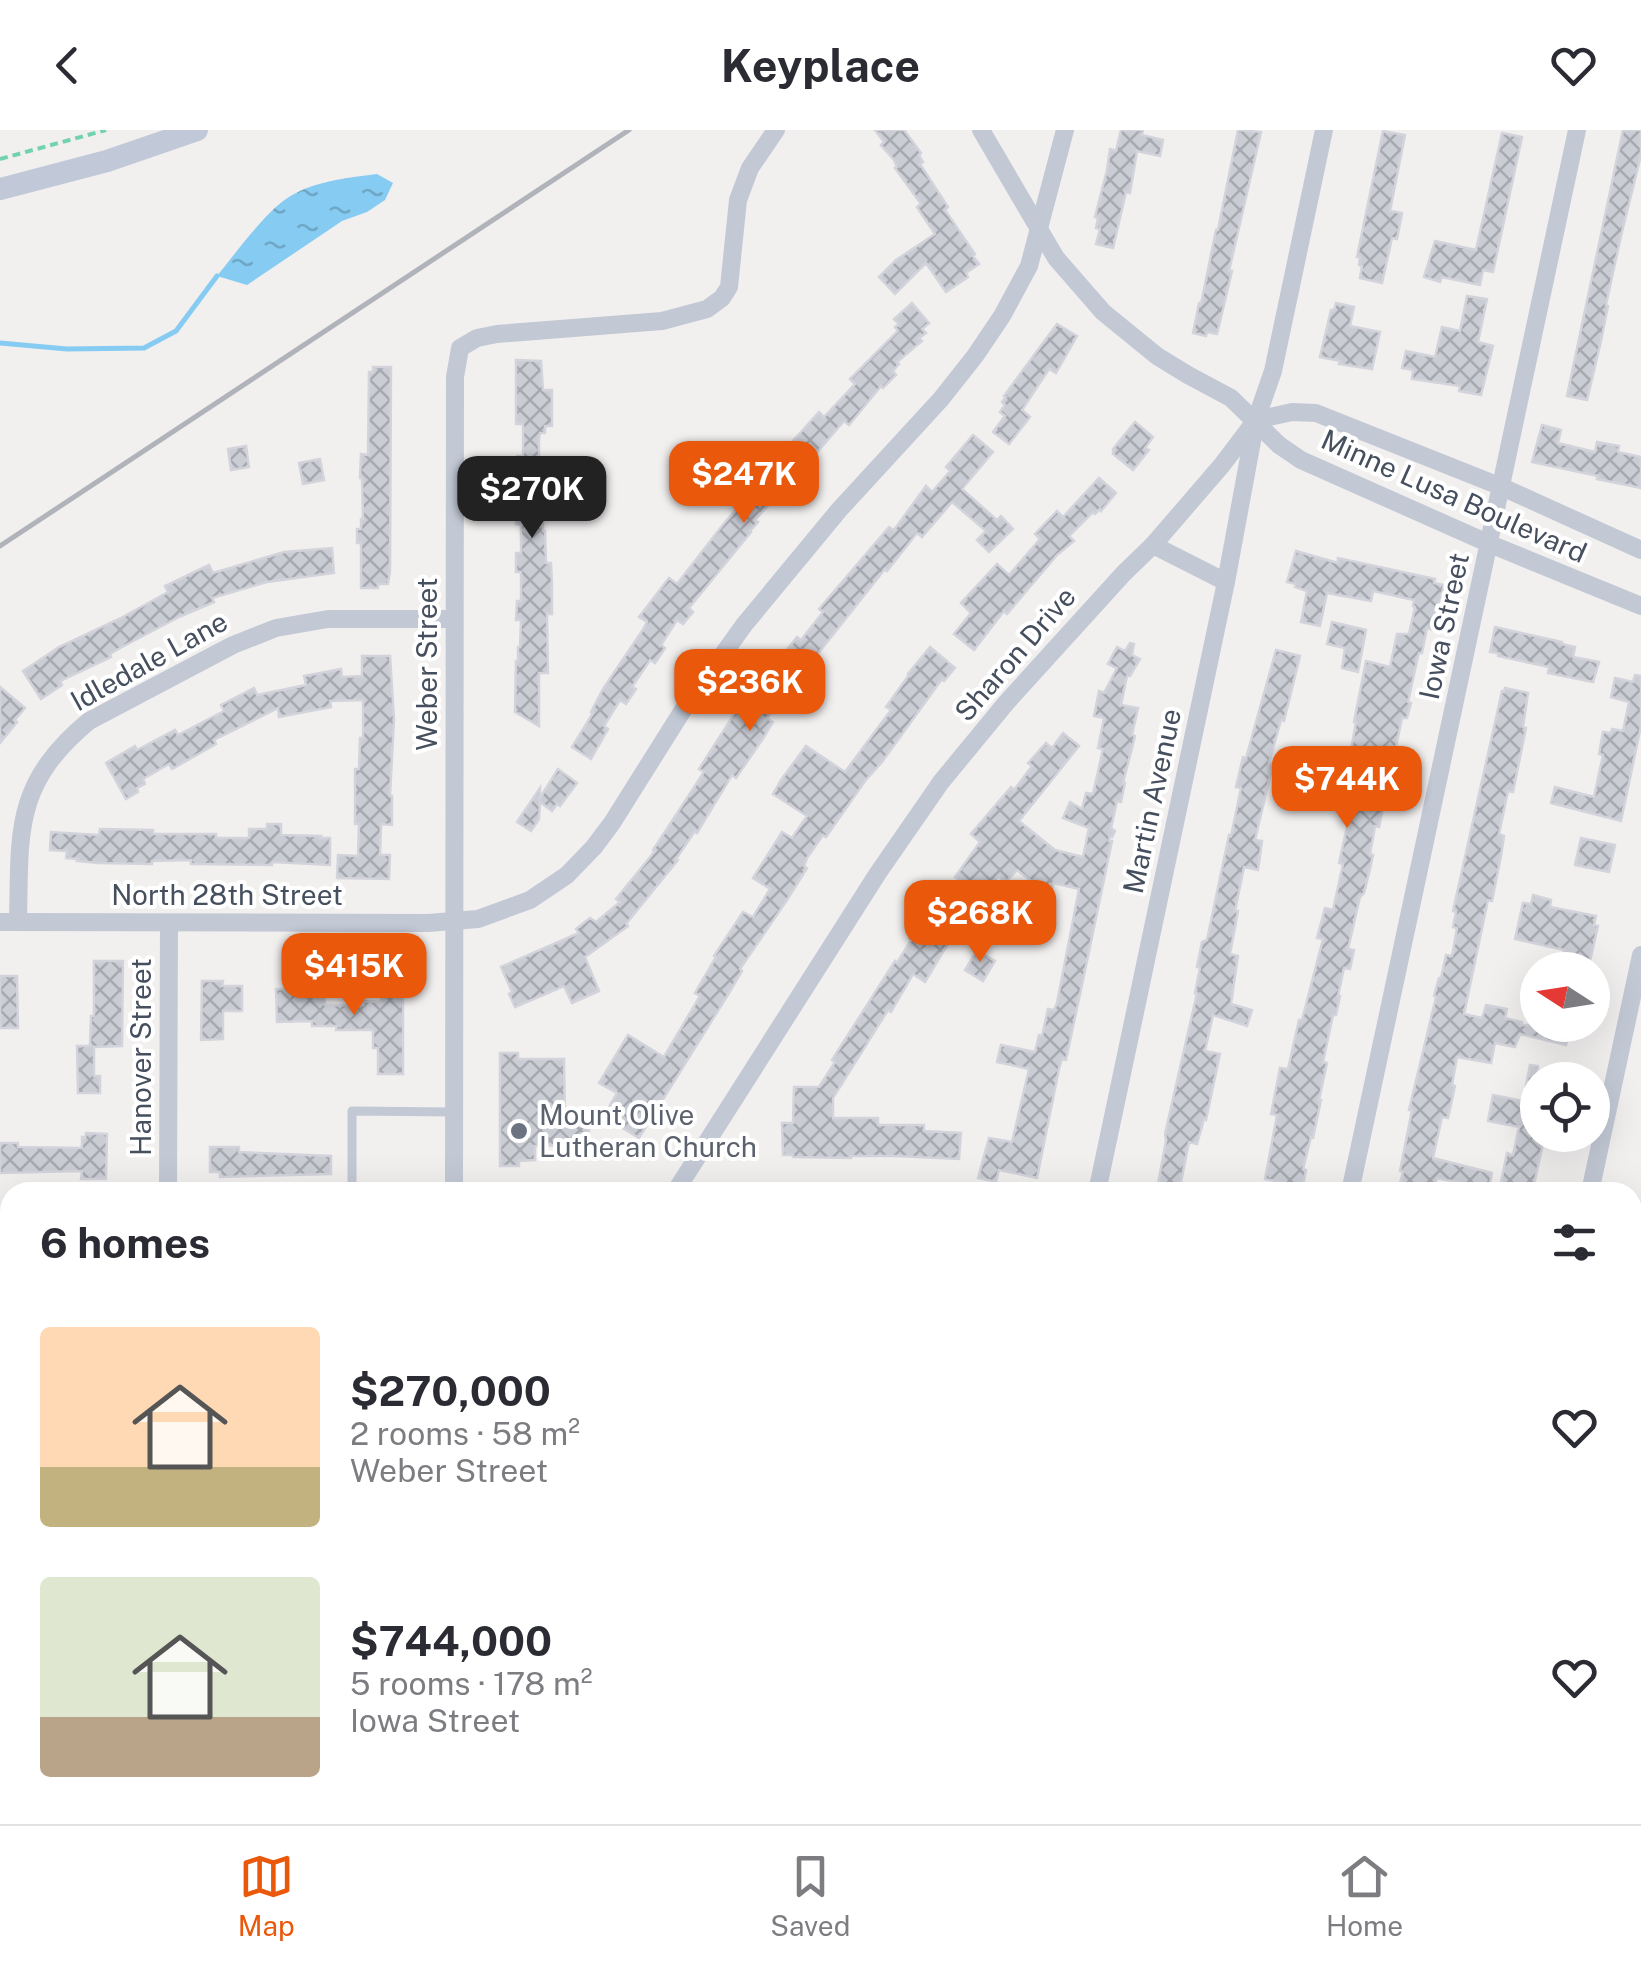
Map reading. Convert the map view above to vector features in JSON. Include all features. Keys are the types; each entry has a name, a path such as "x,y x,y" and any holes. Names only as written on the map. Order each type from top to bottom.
{"main road":[{"path":"0,190 107,161 197,130"}],"street":[{"name":"Weber Street","path":"454,1182 455,378 460,348 497,334 662,321 707,310 729,288 738,200 750,168 776,130"},
{"name":"Minne Lusa Boulevard","path":"982,130 1056,258 1103,312 1172,366 1231,398 1279,445 1301,460 1641,606"},
{"name":"North 28th Street","path":"9,922 478,919 530,900 567,875 612,823 682,710 744,624 838,510 976,356 1029,266 1065,130"},
{"name":"Sharon Drive","path":"682,1182 941,782 1006,702 1222,466 1256,420 1273,371 1324,130"},
{"name":"Iowa Street","path":"1352,1182 1577,130"},
{"name":"Minne Lusa Boulevard","path":"1256,420 1292,412 1316,413 1502,487 1641,550"},
{"name":"Martin Avenue","path":"1099,1182 1226,582 1256,420"},
{"path":"1152,546 1226,582"},
{"name":"Idledale Lane","path":"9,922 26,805 52,757 89,721 233,644 276,628 328,620 454,619"},
{"name":"Hanover Street","path":"168,1182 169,922"},
{"path":"1592,1182 1641,955"}],"lane":[{"path":"352,1182 352,1111 454,1112"}],"path":[{"path":"0,159 106,130"}],"water":[{"path":"377,174 393,183 385,200 367,212 342,221 247,285 217,276 286,199 318,184"}],"building":[{"path":"875,130 904,130 921,153 920,164 948,207 945,210 975,254 979,264 946,292 926,263 895,294 879,277 896,260 935,234"},
{"path":"1121,130 1143,130 1142,135 1163,140 1160,156 1137,151 1130,193 1126,192 1113,248 1096,244 1100,229 1096,228 1095,217 1110,149 1116,151"},
{"path":"1238,130 1261,132 1217,334 1207,332 1206,336 1193,333"},
{"path":"1623,130 1641,130 1641,155 1587,400 1567,396"},
{"path":"1383,131 1405,135 1390,211 1402,213 1382,283 1360,278 1362,266 1357,257"},
{"path":"1502,133 1522,137 1493,272 1483,270 1480,285 1424,277 1435,241 1476,250"},
{"path":"1467,296 1487,299 1478,342 1493,346 1481,395 1459,391 1460,386 1412,379 1413,370 1402,368 1406,351 1435,357 1442,327 1460,331"},
{"path":"912,303 929,323 922,329 926,333 919,338 922,341 897,362 893,371 896,375 881,386 849,425 844,421 755,520 758,522 751,532 689,608 693,612 683,624 677,620 661,645 665,648 655,663 650,660 626,704 620,700 591,759 572,747 603,689 647,622 639,617 669,578 677,584 819,412 824,417 855,384 850,379 898,331 895,327 899,324 894,319"},
{"path":"1336,303 1354,307 1350,326 1380,332 1372,369 1320,357"},
{"path":"1057,324 1077,336 1056,373 1049,369 1022,410 1030,417 1009,444 993,432 1005,416 1000,412 1005,405 1004,396"},
{"path":"516,360 541,361 543,390 552,390 552,426 545,426 539,439 541,521 546,563 551,563 552,614 547,614 548,673 539,673 539,726 515,712 521,620 516,620 517,601 521,601 521,572 516,572 516,553 521,553 521,525 516,524 517,456 523,456 523,424 516,424"},
{"path":"373,367 391,367 390,571 388,584 361,588 361,543 357,543 357,529 361,529 363,519 361,454 368,455 369,372 373,372"},
{"path":"1135,422 1153,437 1145,448 1149,450 1133,470 1113,454 1113,449"},
{"path":"1542,425 1561,430 1558,443 1595,452 1597,442 1619,446 1618,452 1641,457 1641,488 1532,462"},
{"path":"973,435 993,452 962,489 1013,529 989,552 977,540 986,531 952,502 922,537 917,533 767,718 773,722 764,737 736,778 732,775 697,833 628,926 585,957 599,991 572,1003 564,986 515,1007 501,967 579,933 576,929 590,918 596,922 620,902 616,899 655,851 704,772 699,769 747,694 797,637 801,640 823,612 819,609 889,527 894,530 926,486 932,492 950,471 946,467"},
{"path":"246,446 249,467 231,470 228,449"},
{"path":"320,459 324,480 303,484 299,463"},
{"path":"580,476 601,476 601,500 580,500"},
{"path":"1099,478 1116,493 1101,511 1093,512 1069,536 1074,541 1057,555 1007,614 1004,611 974,650 954,634 971,613 961,603 997,564 1009,575 1040,539 1035,534 1057,511 1063,517"},
{"path":"332,548 334,573 267,582 212,598 214,602 60,681 62,685 41,699 23,671 59,647 168,592 165,586 209,565 213,573 284,552"},
{"path":"1296,551 1338,563 1338,558 1435,579 1434,583 1444,585 1433,630 1427,628 1419,653 1408,702 1411,703 1407,718 1402,718 1379,827 1375,826 1370,869 1348,949 1354,950 1350,969 1344,968 1323,1062 1327,1063 1303,1169 1304,1182 1265,1179 1277,1115 1271,1114 1280,1068 1288,1069 1302,1020 1323,939 1317,938 1325,908 1333,910 1354,795 1347,794 1350,780 1316,772 1318,759 1321,755 1349,761 1366,661 1390,667 1397,634 1409,634 1415,607 1414,600 1373,591 1371,601 1327,593 1320,626 1301,622 1307,591 1287,582"},
{"path":"1332,622 1366,630 1358,672 1342,668 1345,648 1327,644"},
{"path":"1495,627 1575,647 1573,657 1599,662 1593,682 1548,673 1549,667 1490,652"},
{"path":"1130,643 1134,644 1132,655 1140,659 1127,676 1121,705 1138,708 1132,735 1135,736 1121,802 1117,801 1111,828 1115,831 1110,836 1066,1060 1062,1059 1059,1069 1037,1178 999,1170 996,1182 978,1178 989,1138 1012,1142 1029,1069 997,1062 1001,1045 1035,1052 1048,1009 1054,1010 1057,1003 1079,889 1053,883 1050,900 1032,897 1034,883 1017,870 1006,882 998,876 990,888 987,886 925,982 913,974 833,1098 833,1118 878,1118 878,1125 924,1125 924,1131 961,1133 959,1159 783,1155 782,1123 793,1123 794,1087 819,1087 835,1062 832,1060 933,901 944,908 961,881 955,877 980,842 971,834 1011,787 1014,790 1032,766 1028,763 1046,743 1052,748 1063,733 1079,746 1019,821 1055,850 1083,857 1089,828 1063,818 1070,802 1082,809 1086,793 1093,794 1103,749 1098,748 1104,718 1094,716 1099,691 1104,693 1117,668 1108,664 1117,647 1125,651"},
{"path":"930,647 955,668 942,679 807,858 807,868 740,969 639,1138 616,1124 621,1115 609,1107 617,1093 599,1083 628,1035 664,1057 700,996 695,993 714,956 743,912 753,917 770,889 753,878 782,832 792,838 807,816 773,794 781,780 806,746 845,772 891,710 886,707"},
{"path":"1276,650 1300,656 1269,763 1273,764 1255,840 1262,841 1258,870 1244,867 1235,911 1230,954 1238,956 1231,1004 1252,1010 1247,1026 1213,1015 1205,1051 1220,1054 1206,1120 1197,1144 1189,1142 1181,1182 1158,1182 1165,1134 1197,993 1202,942 1207,940 1241,788 1236,787 1243,757 1246,758"},
{"path":"362,656 390,656 394,719 392,825 381,824 380,855 390,855 389,879 337,878 338,855 358,856 355,769 359,769 363,738 363,700 330,701 331,707 279,717 278,708 214,740 216,744 172,769 169,764 143,779 145,784 126,799 106,763 175,730 178,735 224,711 221,705 254,688 257,695 306,685 304,676 341,669 342,677 362,676"},
{"path":"1635,675 1641,676 1641,726 1621,821 1551,803 1555,787 1594,797 1603,755 1599,754 1603,732 1623,731 1629,702 1611,697 1615,678 1633,682"},
{"path":"0,687 25,708 0,743"},
{"path":"1505,688 1528,693 1523,727 1526,728 1513,792 1508,791 1499,834 1504,836 1501,856 1464,1014 1482,1018 1486,1005 1507,1009 1505,1018 1520,1022 1520,1034 1515,1047 1495,1043 1491,1063 1457,1057 1448,1118 1442,1117 1433,1158 1492,1173 1490,1182 1437,1178 1436,1182 1400,1182 1409,1110 1439,978 1446,955 1452,956 1457,928 1453,927 1453,911"},
{"path":"558,769 577,783 552,811 540,802 539,819 531,831 517,822 540,788 540,798"},
{"path":"267,824 281,824 281,835 330,838 330,865 191,864 191,860 98,863 77,861 66,858 67,851 50,850 51,832 99,835 100,829 153,830 153,834 249,838 249,829 267,829"},
{"path":"1581,838 1615,845 1609,872 1575,865"},
{"path":"1533,895 1551,900 1550,907 1596,916 1594,925 1598,926 1592,952 1564,952 1515,939 1523,903 1531,904"},
{"path":"977,950 995,961 983,981 965,970"},
{"path":"94,961 123,961 122,1046 94,1047 94,1076 100,1076 100,1093 78,1093 77,1046 90,1046"},
{"path":"381,973 396,973 396,982 403,982 403,1074 378,1074 373,1030 336,1030 337,1026 312,1026 312,1021 277,1022 276,989 324,988 325,1005 363,1005 363,1001 381,1002"},
{"path":"0,976 17,976 18,1028 0,1028"},
{"path":"202,981 242,986 242,1011 223,1011 223,1039 201,1040"},
{"path":"500,1053 518,1053 518,1059 564,1059 565,1122 569,1114 589,1114 589,1149 574,1149 574,1145 535,1146 535,1160 519,1161 519,1166 500,1166"},
{"path":"1493,1095 1520,1100 1520,1152 1541,1152 1535,1182 1501,1182 1507,1153 1513,1155 1519,1127 1488,1121"},
{"path":"86,1133 107,1134 106,1179 81,1179 82,1171 0,1173 0,1143 82,1148"},
{"path":"210,1147 331,1156 331,1174 220,1177 220,1172 210,1172"}],"waterway":[{"path":"0,343 67,349 144,348 176,331 217,276"}],"railway":[{"path":"0,546 629,130"}],"place":[{"name":"Mount Olive Lutheran Church","path":"519,1131"}]}
